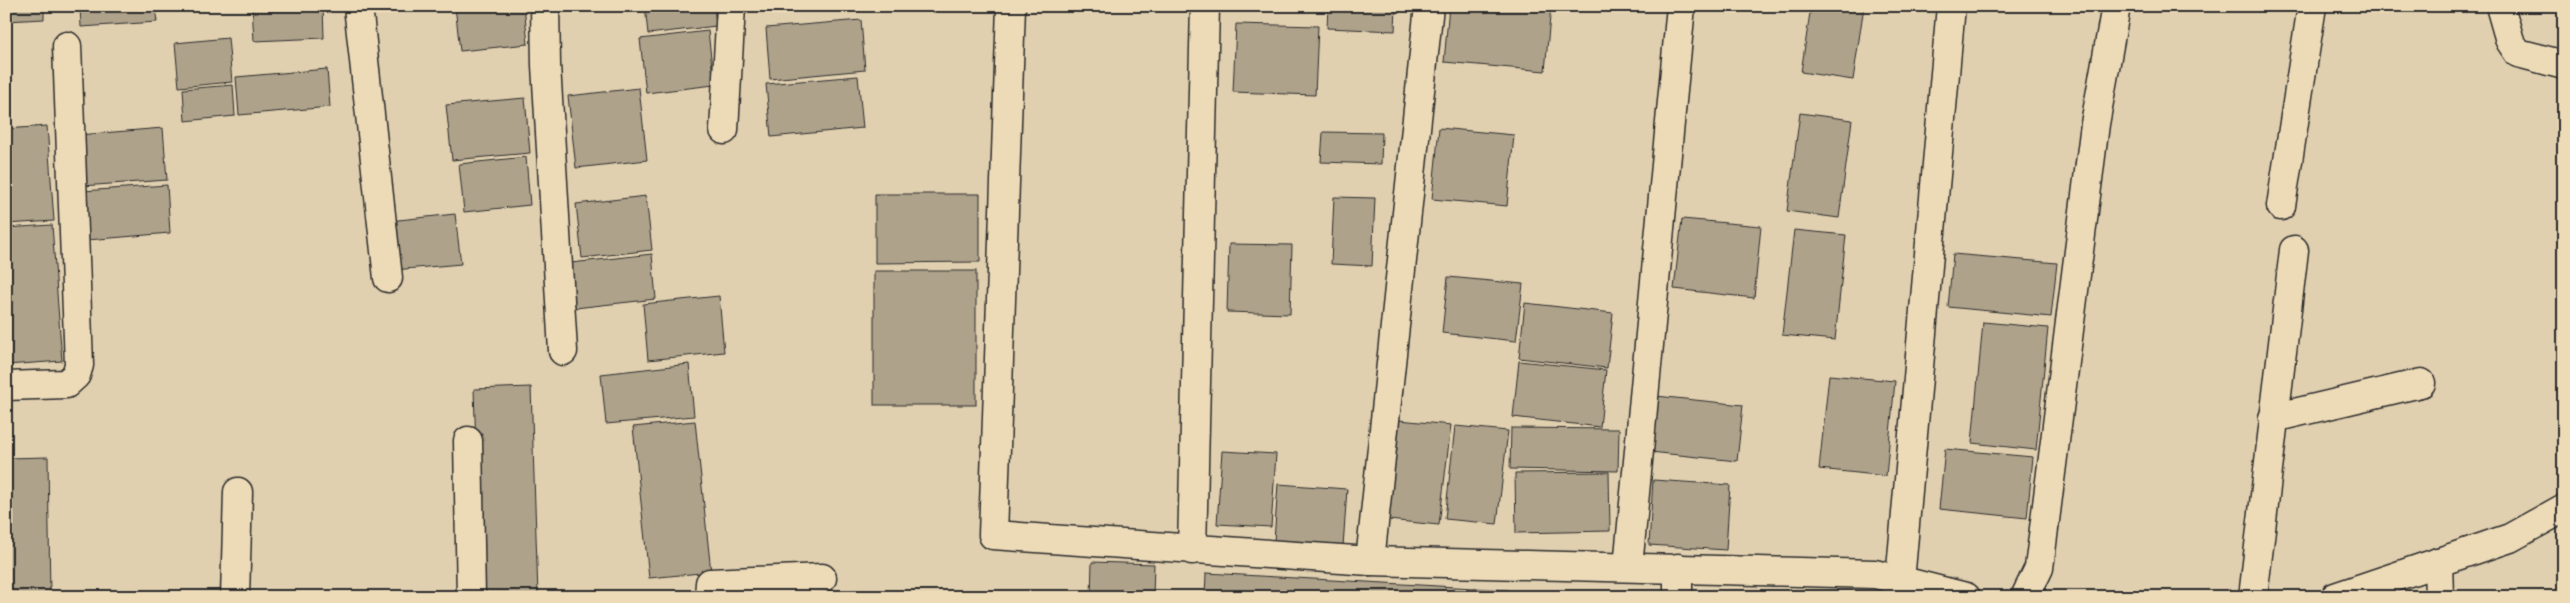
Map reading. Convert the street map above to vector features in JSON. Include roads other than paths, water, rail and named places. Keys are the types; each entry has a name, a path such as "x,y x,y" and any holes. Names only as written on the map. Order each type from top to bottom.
{"street":[{"path":"358,6 388,278"},
{"path":"545,6 563,352"},
{"path":"724,130 731,6"},
{"path":"1011,6 994,535 1370,561 1628,566 1875,574 1915,588 1966,597"},
{"path":"1192,550 1205,6"},
{"path":"1370,561 1428,6"},
{"path":"1628,566 1681,6"},
{"path":"1915,588 1951,6"},
{"path":"2025,597 2039,568 2095,124 2116,6"},
{"path":"2281,206 2312,6"},
{"path":"2500,6 2510,41 2518,53 2564,65"},
{"path":"6,386 66,384 76,375 79,364 68,46"},
{"path":"2253,597 2294,250"},
{"path":"2274,418 2421,383"},
{"path":"468,441 471,597"},
{"path":"236,597 238,492"},
{"path":"2335,597 2510,538 2564,508"},
{"path":"2438,562 2438,597"},
{"path":"1678,568 1678,597"},
{"path":"709,597 710,583 822,578"}]}
